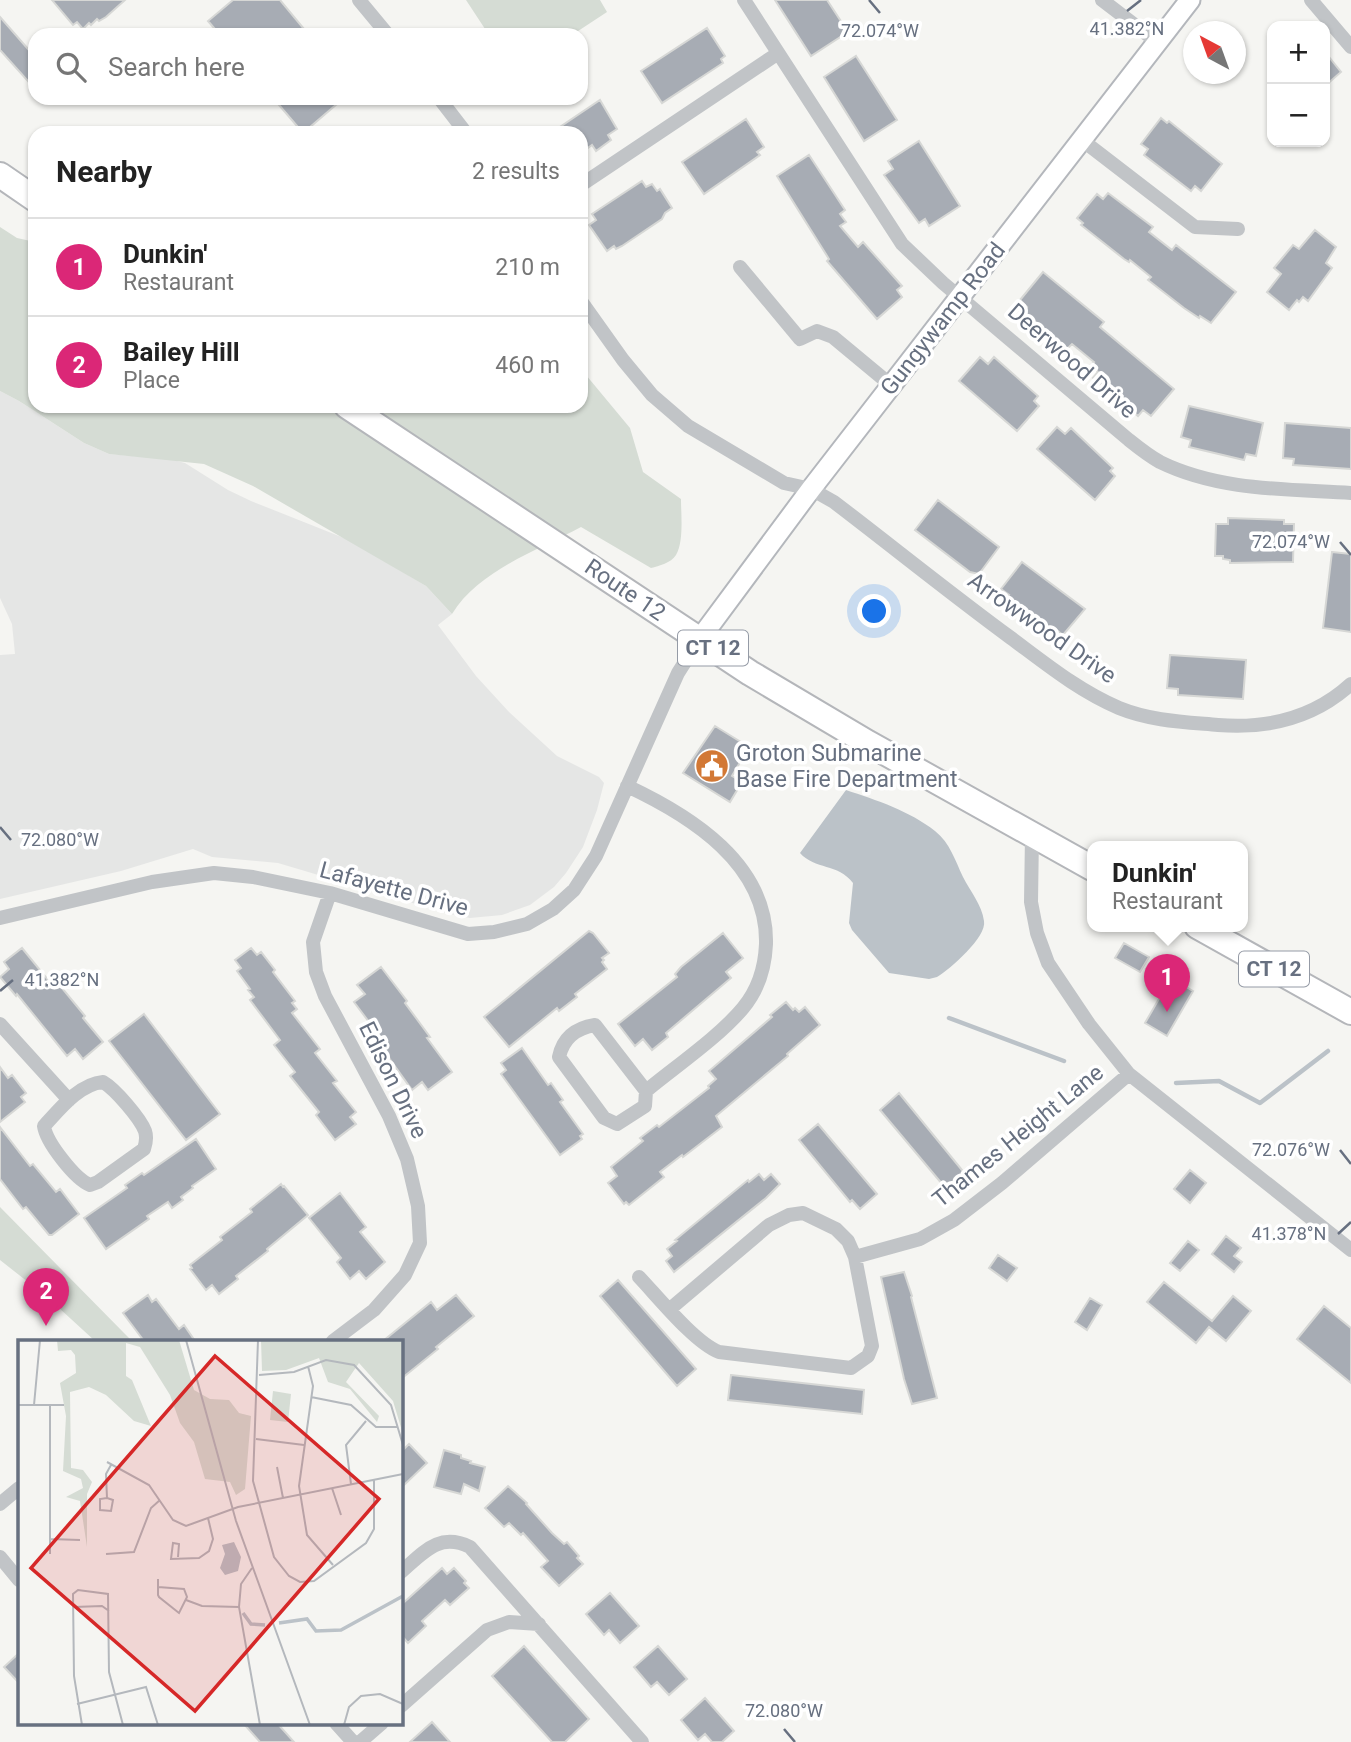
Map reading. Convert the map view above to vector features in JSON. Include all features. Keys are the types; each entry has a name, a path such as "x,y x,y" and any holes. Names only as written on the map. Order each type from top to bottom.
{"highway":[{"path":"0,175 28,194"},
{"name":"Route 12","path":"358,413 699,640 809,709 1087,865"},
{"name":"CT 12","path":"1208,932 1351,1012"}],"street":[{"path":"359,0 382,28"},
{"name":"Deerwood Drive","path":"744,0 902,244 960,297 1129,440 1158,461 1192,475 1238,486 1351,493"},
{"path":"1102,0 1157,42"},
{"name":"Gungywamp Road","path":"699,640 811,489 1189,0"},
{"path":"1311,0 1351,47"},
{"path":"588,180 777,54"},
{"path":"444,105 461,126"},
{"path":"1082,140 1195,227 1238,229"},
{"path":"740,267 800,339 817,331 833,337 892,386"},
{"name":"Arrowwood Drive","path":"588,311 645,386 688,426 784,483 811,489 834,502 1069,681 1120,708 1167,721 1263,725 1286,721 1314,711 1351,684"},
{"name":"Lafayette Drive","path":"0,918 152,882 214,873 253,877 330,893 468,934 494,932 527,924 554,909 574,890 596,856 678,673 699,640"},
{"path":"627,786 648,796 708,834 737,860 760,904 766,933 765,960 757,986 744,1007 646,1091 645,1106 617,1124 604,1118 559,1057 562,1043 581,1028 595,1025 646,1091"},
{"path":"1032,835 1031,902 1037,933 1048,962 1089,1024 1129,1074 1351,1250"},
{"name":"Edison Drive","path":"330,893 313,942 316,972 389,1116 407,1159 418,1206 420,1243 405,1275 382,1301 334,1340"},
{"path":"0,1024 69,1100"},
{"name":"Thames Height Lane","path":"855,1257 920,1239 954,1220 1002,1183 1129,1074"},
{"path":"103,1082 111,1087 143,1127 146,1133 144,1149 98,1182 85,1184 45,1136 44,1126 69,1100 96,1083 103,1082"},
{"path":"639,1277 670,1309 708,1348 719,1352 851,1368 868,1356 872,1346 855,1257 848,1241 836,1229 803,1213 789,1214 769,1225 670,1309"},
{"path":"0,1504 18,1489"},
{"path":"402,1571 439,1542 457,1541 470,1547 642,1742"},
{"path":"0,1557 18,1579"},
{"path":"402,1705 487,1630 509,1622 539,1624"},
{"path":"337,1724 353,1742"},
{"path":"360,1742 381,1724"}],"shaded area":[{"path":"466,0 600,0 607,12 583,28 484,28"},
{"path":"0,227 17,238 28,240 28,407 0,391"},
{"path":"588,377 630,428 643,472 681,499 679,549 674,558 651,568 581,527 493,574 463,599 452,614 426,586 253,486 204,464 109,454 84,443 38,413 588,413"},
{"path":"0,391 28,407 28,413 38,413 84,443 109,454 185,463 251,501 349,540 426,586 452,614 438,625 476,676 509,712 557,756 599,777 604,783 583,847 554,887 530,905 502,915 470,918 278,863 212,857 193,849 121,871 0,899 0,655 15,654 12,624 0,598"},
{"path":"846,790 904,812 935,831 948,846 978,904 984,921 980,935 958,960 937,977 929,979 889,973 849,923 853,883 841,872 813,862 800,853"},
{"path":"0,1207 131,1340 94,1340 47,1297 0,1260"}],"building":[{"path":"52,0 125,0 106,17 99,21 97,19 91,25 89,23 82,28 77,22 73,25"},
{"path":"233,0 280,0 303,28 214,28 208,21"},
{"path":"775,0 827,0 848,32 811,56"},
{"path":"0,17 28,49 28,81 0,50"},
{"path":"707,28 725,56 721,59 723,63 662,103 641,71"},
{"path":"856,56 897,120 864,141 824,77"},
{"path":"1330,58 1341,72 1330,82"},
{"path":"600,100 617,129 608,135 611,140 596,151 592,145 588,148 588,126 561,126"},
{"path":"279,105 336,105 311,126 297,126"},
{"path":"1161,118 1167,123 1169,121 1222,164 1201,191 1195,186 1191,191 1144,155 1148,149 1141,144"},
{"path":"746,119 764,147 757,152 760,155 704,194 682,162"},
{"path":"919,141 960,206 929,226 925,219 919,223 884,175 893,169 888,161"},
{"path":"809,155 845,210 840,214 846,222 840,226 858,247 863,242 902,286 897,290 902,297 877,319 827,261 829,259 777,176"},
{"path":"642,181 646,187 652,184 657,191 660,189 672,208 662,219 622,246 616,249 614,246 607,251 589,225 596,220 592,214"},
{"path":"1108,193 1153,227 1149,232 1172,250 1176,245 1236,292 1211,323 1184,308 1148,280 1151,277 1130,260 1129,262 1124,259 1081,225 1083,223 1077,218 1097,194 1103,199"},
{"path":"1315,230 1336,247 1326,263 1332,268 1308,301 1303,297 1289,310 1267,292 1281,274 1274,268 1293,245 1299,249"},
{"path":"1043,272 1104,322 1100,327 1174,389 1151,416 1143,410 1138,416 1093,378 1098,372 1091,365 1094,362 1072,344 1067,349 1023,312 1027,307 1020,300"},
{"path":"980,357 988,364 994,357 1038,396 1034,401 1039,406 1017,431 959,381"},
{"path":"1189,406 1263,423 1256,456 1246,454 1244,460 1189,447 1191,440 1181,437"},
{"path":"1285,423 1351,428 1351,469 1293,465 1294,459 1283,458"},
{"path":"1057,427 1065,434 1071,428 1113,468 1110,471 1115,476 1095,500 1037,449"},
{"path":"938,500 999,547 979,574 970,572 915,530"},
{"path":"1228,518 1284,520 1284,524 1294,524 1293,562 1230,563 1230,560 1223,559 1223,556 1215,556 1216,524 1228,524"},
{"path":"1332,552 1351,554 1351,632 1323,628"},
{"path":"1022,562 1085,609 1063,635 1055,629 1051,635 1004,601 1009,595 1001,589"},
{"path":"1170,655 1246,660 1243,699 1178,695 1178,689 1167,688"},
{"name":"Groton Submarine Base Fire Department","path":"715,726 749,747 732,776 742,782 730,802 683,773"},
{"path":"589,931 609,953 602,958 607,969 575,994 577,997 559,1011 557,1008 509,1047 484,1017"},
{"path":"723,933 743,958 726,972 731,978 666,1033 668,1037 652,1050 643,1039 635,1046 618,1024 677,977 675,974 681,967"},
{"path":"1124,943 1149,957 1140,972 1115,958"},
{"path":"22,948 48,980 53,977 103,1042 83,1059 75,1049 67,1056 0,977 9,969 4,962"},
{"path":"251,948 257,955 261,952 295,1001 292,1003 297,1009 292,1013 320,1049 315,1053 337,1081 333,1083 356,1112 350,1117 356,1124 335,1140 316,1115 319,1112 290,1076 295,1072 274,1045 280,1040 250,1000 254,997 237,971 241,968 235,960"},
{"path":"381,967 407,1001 405,1003 430,1037 427,1038 452,1072 428,1090 422,1082 412,1090 374,1037 378,1034 354,1002 365,994 357,985"},
{"path":"1171,978 1193,991 1167,1036 1145,1023"},
{"path":"786,1002 799,1012 805,1007 820,1025 787,1054 788,1056 716,1116 722,1127 660,1172 664,1177 629,1205 626,1202 624,1204 608,1183 617,1176 611,1167 643,1141 640,1138 657,1125 659,1127 709,1088 716,1079 709,1071"},
{"path":"144,1014 220,1114 186,1140 109,1041"},
{"path":"522,1048 548,1085 551,1083 563,1100 560,1102 583,1134 580,1136 582,1139 560,1155 501,1074 506,1070 501,1063"},
{"path":"0,1067 8,1078 12,1075 26,1093 21,1097 25,1102 0,1122"},
{"path":"899,1093 966,1175 948,1191 880,1110"},
{"path":"818,1124 877,1194 860,1209 852,1200 850,1202 799,1140"},
{"path":"0,1127 30,1166 33,1164 56,1192 60,1189 79,1214 52,1235 49,1235 26,1207 23,1209 0,1179"},
{"path":"196,1139 216,1169 192,1186 193,1188 181,1197 183,1200 172,1208 168,1202 106,1249 84,1218 127,1188 125,1185 142,1173 144,1175"},
{"path":"1190,1170 1206,1183 1190,1203 1174,1189"},
{"path":"759,1174 764,1180 771,1174 780,1184 674,1272 666,1261 672,1256 667,1249 748,1180 749,1182"},
{"path":"281,1184 308,1215 236,1276 238,1279 219,1294 212,1285 206,1290 190,1269 190,1265 222,1240 220,1237 252,1212 250,1209"},
{"path":"340,1193 366,1227 360,1232 385,1262 366,1279 359,1271 350,1279 337,1262 341,1258 309,1218"},
{"path":"1226,1236 1241,1248 1234,1256 1242,1262 1234,1272 1212,1254"},
{"path":"1188,1241 1199,1250 1180,1271 1170,1263"},
{"path":"998,1255 1017,1268 1007,1281 989,1268"},
{"path":"904,1272 937,1398 912,1404 881,1277"},
{"path":"618,1280 696,1369 677,1386 600,1296"},
{"path":"1164,1282 1212,1321 1233,1296 1251,1311 1226,1341 1209,1327 1196,1343 1147,1302"},
{"path":"148,1295 152,1302 156,1299 179,1329 184,1325 194,1340 143,1340 123,1313"},
{"path":"456,1295 474,1316 402,1378 402,1340 384,1340 431,1302 437,1310"},
{"path":"1090,1298 1102,1305 1087,1330 1075,1322"},
{"path":"1324,1306 1351,1328 1351,1383 1297,1339"},
{"path":"731,1375 864,1390 862,1414 728,1400"},
{"path":"409,1444 427,1463 402,1487 402,1451"},
{"path":"444,1450 485,1467 479,1491 464,1484 461,1494 434,1487"},
{"path":"508,1486 527,1503 552,1533 564,1544 567,1542 579,1556 577,1558 583,1564 559,1586 541,1567 548,1561 523,1533 521,1535 509,1523 504,1527 485,1508"},
{"path":"442,1568 447,1574 454,1568 469,1588 450,1605 445,1600 422,1621 426,1626 408,1643 402,1636 402,1604"},
{"path":"610,1593 639,1626 620,1643 609,1630 604,1635 586,1614"},
{"path":"524,1646 589,1719 565,1742 552,1742 492,1676"},
{"path":"658,1646 687,1679 669,1695 657,1682 651,1687 634,1667"},
{"path":"18,1654 18,1682 4,1667"},
{"path":"705,1698 734,1731 722,1742 712,1742 705,1734 698,1740 681,1720"},
{"path":"432,1722 450,1742 410,1742"},
{"path":"244,1724 278,1724 294,1742 260,1742"}],"waterway":[{"path":"949,1018 1064,1061"},
{"path":"1176,1083 1219,1081 1260,1103 1328,1051"}],"place":[{"name":"Groton Submarine Base Fire Department","path":"712,766"},
{"name":"Dunkin'","path":"1167,1012"},
{"name":"Bailey Hill","path":"46,1326"}]}
